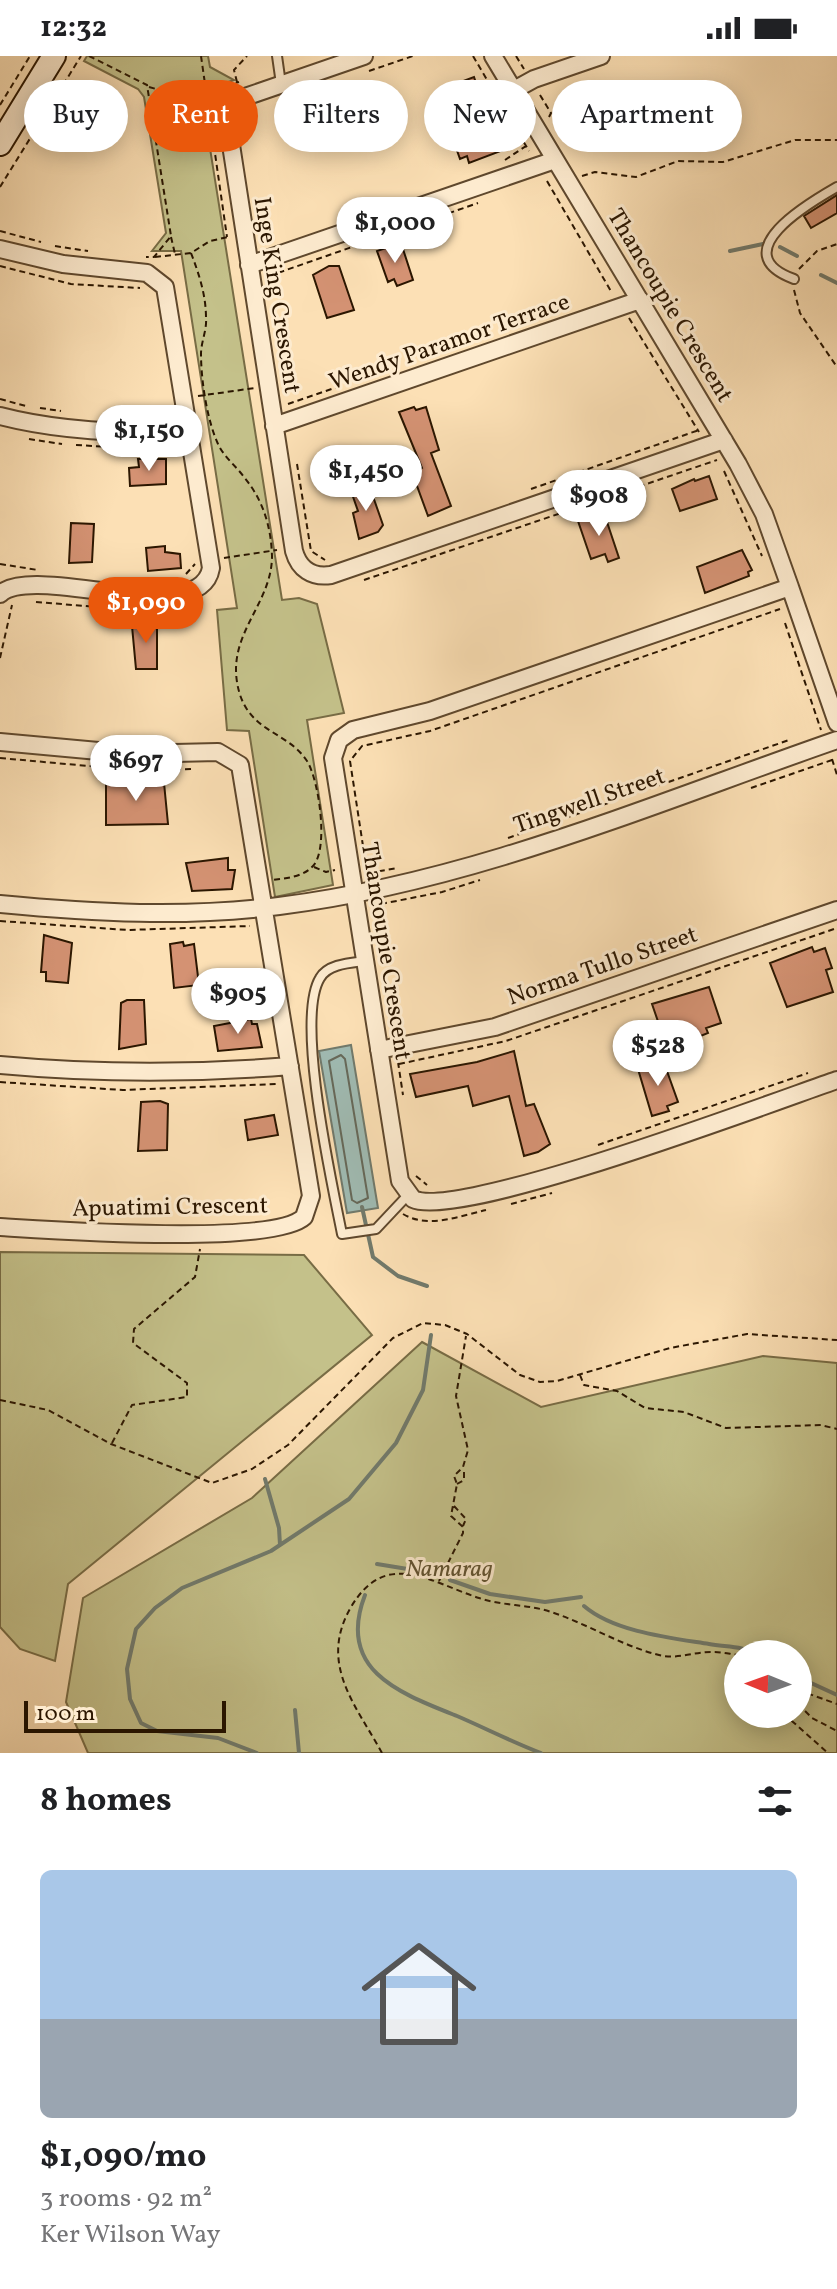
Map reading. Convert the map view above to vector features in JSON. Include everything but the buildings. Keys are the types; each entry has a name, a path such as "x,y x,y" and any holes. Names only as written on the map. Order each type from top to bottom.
{"street":[{"path":"0,144 54,56"},
{"name":"Thancoupie Crescent","path":"493,56 508,80"},
{"path":"532,80 601,56"},
{"name":"Inge King Crescent","path":"294,80 358,61"},
{"name":"Inge King Crescent","path":"274,87 240,100 228,116 236,236 249,265 274,426 302,546"},
{"name":"Thancoupie Crescent","path":"536,128 640,300 717,449 764,514 783,590 829,726"},
{"path":"249,265 555,160"},
{"path":"0,249 63,264 142,272 156,277 168,297 185,399 182,432 210,561 210,573 205,583 196,590 184,593 117,593 24,584 6,592"},
{"name":"Wendy Paramor Terrace","path":"274,426 640,300"},
{"path":"0,416 68,428 182,432"},
{"path":"302,546 296,559 306,571 318,576 331,575 717,449"},
{"name":"Thancoupie Crescent","path":"403,1202 365,961 364,886 333,758 337,743 346,733 430,711 783,590"},
{"name":"Tingwell Street","path":"0,904 99,912 175,913 265,908 472,866 837,740"},
{"name":"Apuatimi Crescent","path":"0,742 131,754 215,751 228,754 243,772 311,1196 307,1213 296,1224 188,1234 92,1233 0,1227"},
{"name":"Norma Tullo Street","path":"379,1050 495,1027 837,910"},
{"path":"0,1065 85,1073 173,1073 290,1066"},
{"path":"403,1202 431,1204 537,1181 837,1080"}],"lane":[{"path":"277,56 280,80"},
{"path":"794,279 778,274 771,263 768,254 774,233 796,211 837,187"},
{"path":"365,961 337,966 322,974 314,990 315,1076 342,1234 376,1229 403,1202"}],"path":[{"path":"0,105 30,56"},
{"path":"0,187 44,110 81,56"},
{"path":"89,56 144,84"},
{"path":"201,56 204,80"},
{"path":"236,80 234,70 247,56"},
{"path":"358,61 413,56"},
{"path":"364,851 350,761 362,746 430,731 781,609 783,590 717,449 699,430 621,306 473,56"},
{"path":"516,56 523,67"},
{"path":"554,193 592,172 636,177 678,161 723,162 795,140 837,140"},
{"path":"158,152 175,255"},
{"path":"138,257 191,253 210,241 236,236 218,152"},
{"path":"537,183 548,183"},
{"path":"268,277 477,204"},
{"path":"0,231 49,245 90,251"},
{"path":"154,257 171,236"},
{"path":"837,244 817,251 800,266 794,279 800,313 837,367"},
{"path":"191,253 205,303 207,322 201,355 219,445 256,493 265,511 272,551 266,590 238,645 237,682 242,701 255,720 299,751 309,763 323,841 313,866 306,871 261,882"},
{"path":"0,266 71,284 141,288 147,293"},
{"path":"185,399 268,385"},
{"path":"0,399 65,412"},
{"path":"128,416 157,417"},
{"path":"520,493 699,430"},
{"path":"177,451 182,432"},
{"path":"359,582 717,449"},
{"path":"295,452 302,546"},
{"path":"184,593 184,577 196,562 302,546 326,561"},
{"path":"0,569 3,564"},
{"path":"0,658 9,609 6,592"},
{"path":"24,600 117,608"},
{"path":"786,624 829,726"},
{"path":"509,838 791,739"},
{"path":"832,760 837,775"},
{"path":"366,866 364,886 409,866"},
{"path":"593,1147 809,1073"},
{"path":"0,1082 123,1090 277,1084"},
{"path":"415,1176 431,1188"},
{"path":"509,1204 553,1193"},
{"path":"403,1202 421,1221 495,1208"},
{"path":"111,1444 132,1405 187,1397 187,1383 133,1343 134,1329 195,1277 201,1241"},
{"path":"0,1400 48,1410 111,1444 212,1483 252,1469 288,1445 405,1329 423,1323 445,1325 467,1334 520,1375 540,1382 580,1375 670,1348 747,1334 837,1340"},
{"path":"457,1484 454,1476 463,1467 468,1450 456,1396 467,1334"},
{"path":"580,1375 584,1385 613,1390 645,1408 684,1412 726,1428 821,1425 837,1429"},
{"path":"463,1467 466,1474 457,1484 451,1516 463,1527"},
{"path":"438,1582 457,1550 466,1519 453,1505"},
{"path":"382,1753 338,1675 338,1657 348,1612 361,1591 377,1578 414,1574 482,1600 554,1613 657,1655 678,1657 724,1653"},
{"path":"812,1695 837,1704"},
{"path":"812,1718 837,1731"},
{"path":"800,1728 828,1753"}],"green space":[{"path":"87,56 208,56 210,67 234,80 144,80 144,97 128,84 128,80 121,80 84,61"},
{"path":"153,152 211,152 282,600 299,598 317,604 344,713 307,720 333,885 275,897 249,731 227,730 217,610 237,608 181,251 152,251 166,233"},
{"path":"0,1252 304,1255 372,1335 68,1584 55,1661 20,1649 0,1627"},
{"name":"Namarag","path":"422,1342 541,1407 763,1356 837,1363 837,1753 88,1753 66,1702 83,1598 252,1498"}],"water":[{"path":"351,1045 378,1208 347,1213 319,1051"}],"waterway":[{"path":"730,251 763,244"},
{"path":"780,247 797,256"},
{"path":"821,275 837,283"},
{"path":"362,1207 373,1257 398,1276 427,1286"},
{"path":"257,1753 218,1738 157,1731 141,1723 130,1699 127,1669 136,1629 155,1608 182,1588 271,1551 349,1499 396,1443 423,1390 431,1335"},
{"path":"265,1479 279,1528 280,1545"},
{"path":"377,1564 432,1573"},
{"path":"450,1580 490,1594 545,1602 581,1597"},
{"path":"365,1595 358,1621 359,1642 366,1660 378,1675 414,1698 541,1753"},
{"path":"584,1606 596,1615 627,1628 724,1646"},
{"path":"812,1683 837,1695"},
{"path":"295,1710 299,1753"}]}
